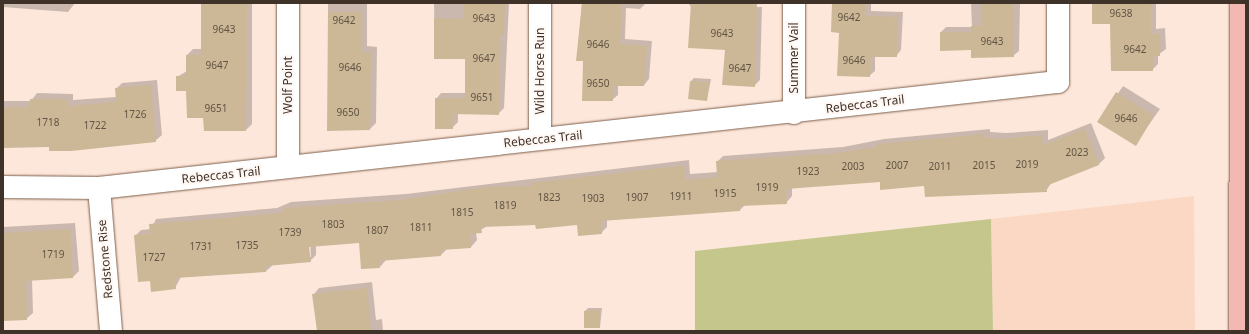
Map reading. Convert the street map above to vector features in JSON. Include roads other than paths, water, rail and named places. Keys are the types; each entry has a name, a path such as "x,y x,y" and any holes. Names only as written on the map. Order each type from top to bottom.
{"main road":[{"path":"1240,331 1241,3"}],"street":[{"name":"Wolf Point","path":"288,3 288,167"},
{"name":"Wild Horse Run","path":"540,3 540,139"},
{"name":"Summer Vail","path":"794,3 794,112"},
{"name":"Rebeccas Trail","path":"3,187 27,185 99,188 1058,82 1058,3"},
{"name":"Redstone Rise","path":"99,188 110,331"}]}
